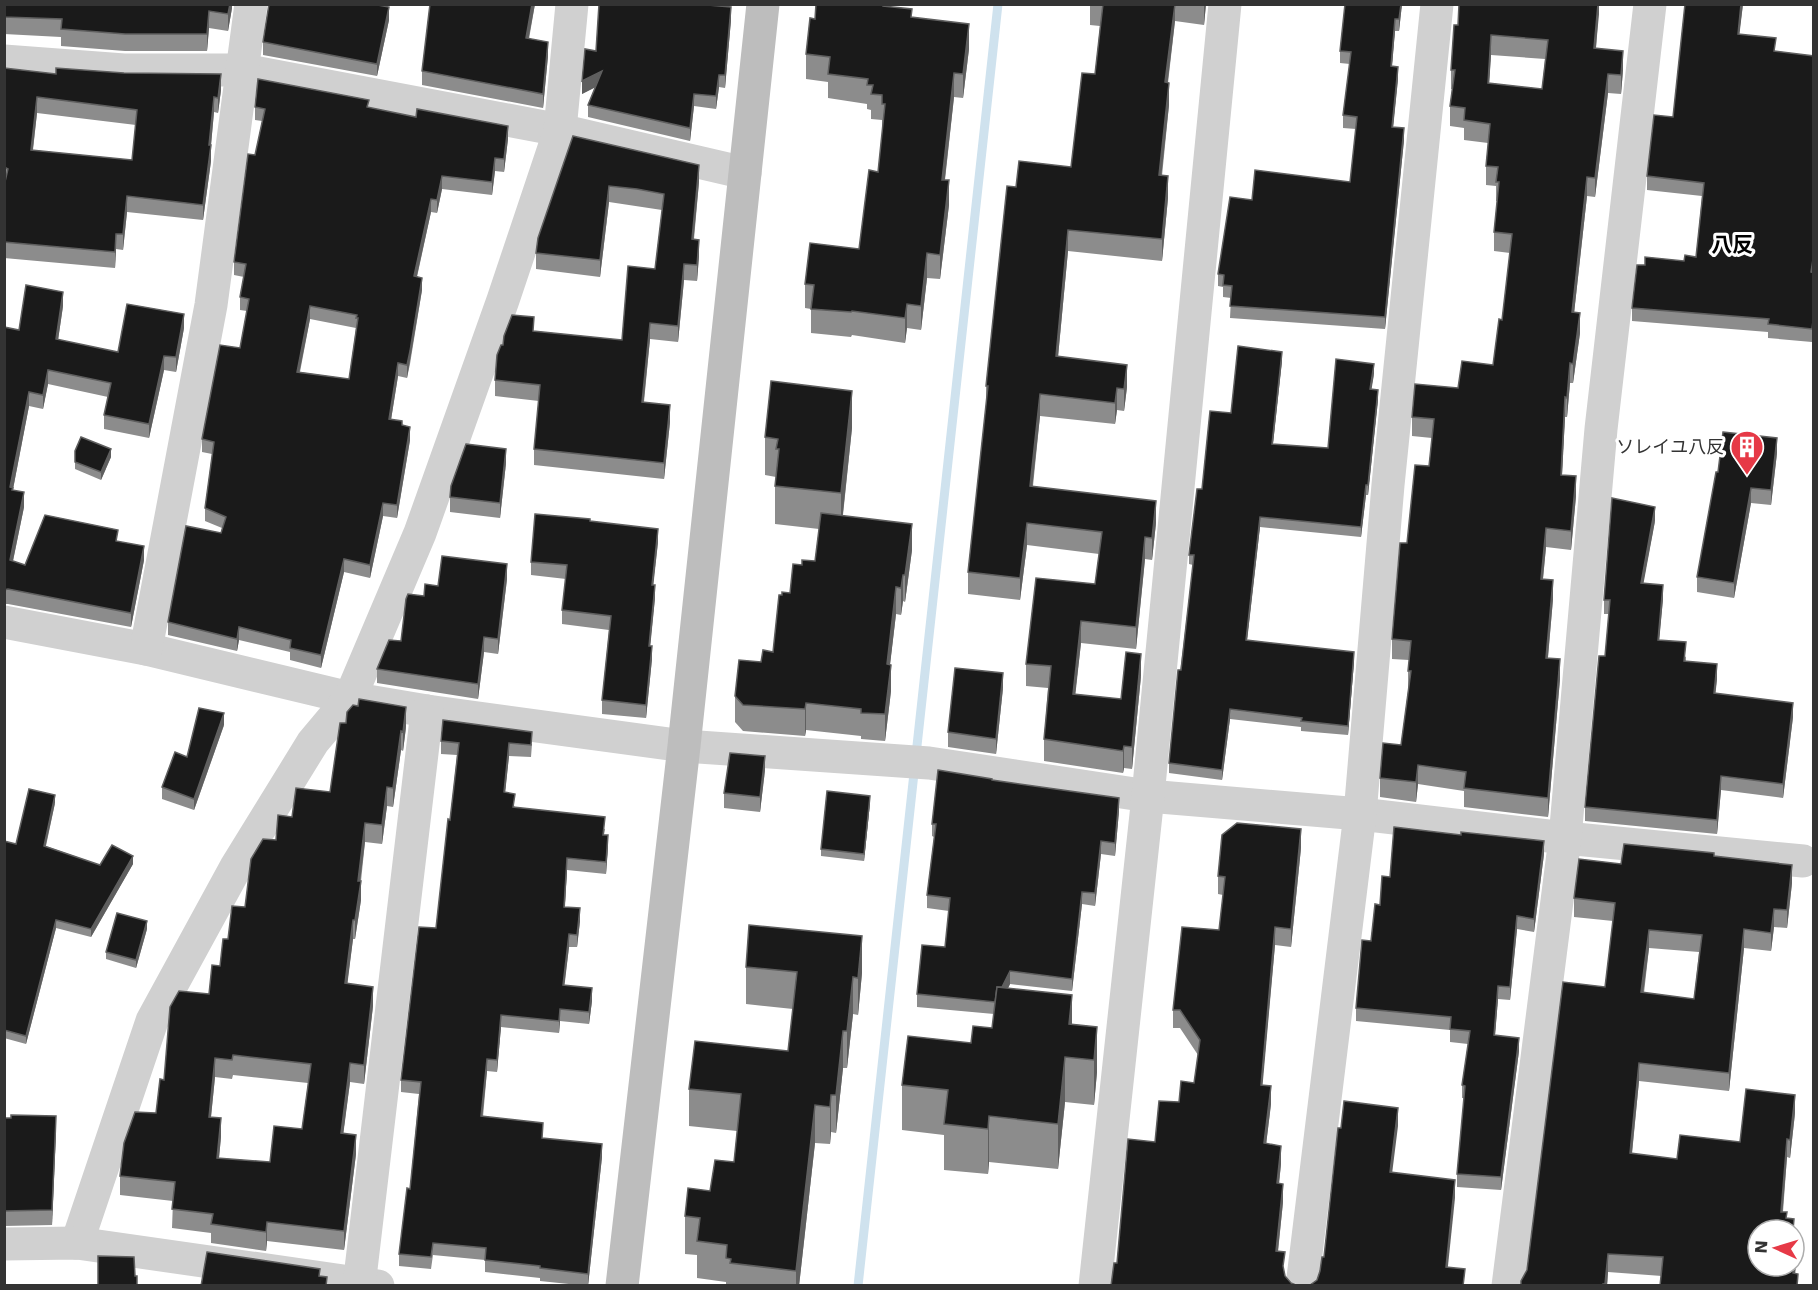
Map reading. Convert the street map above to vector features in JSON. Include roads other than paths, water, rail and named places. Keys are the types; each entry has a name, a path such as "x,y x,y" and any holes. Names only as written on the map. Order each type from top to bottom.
{"street":[{"path":"146,649 211,305 250,4"},
{"path":"77,1243 152,1021 236,867 313,742 350,698 420,533 503,300 560,130 572,4"},
{"path":"622,1286 684,746 763,4"},
{"path":"1095,1286 1148,796 1225,4"},
{"path":"1302,1286 1360,814 1388,485 1437,4"},
{"path":"1508,1286 1565,838 1601,429 1650,4"},
{"path":"4,61 124,70 243,70 560,130 745,173"},
{"path":"4,622 146,649 350,698 427,711 684,746 915,762 1148,796 1360,814 1565,838 1803,861"},
{"path":"4,1244 77,1243 366,1285 427,711"}],"waterway":[{"path":"858,1286 998,4"}],"place":[{"name":"ソレイユ八反","path":"1747,476"}],"district":[{"name":"八反","path":"1732,245"}]}
